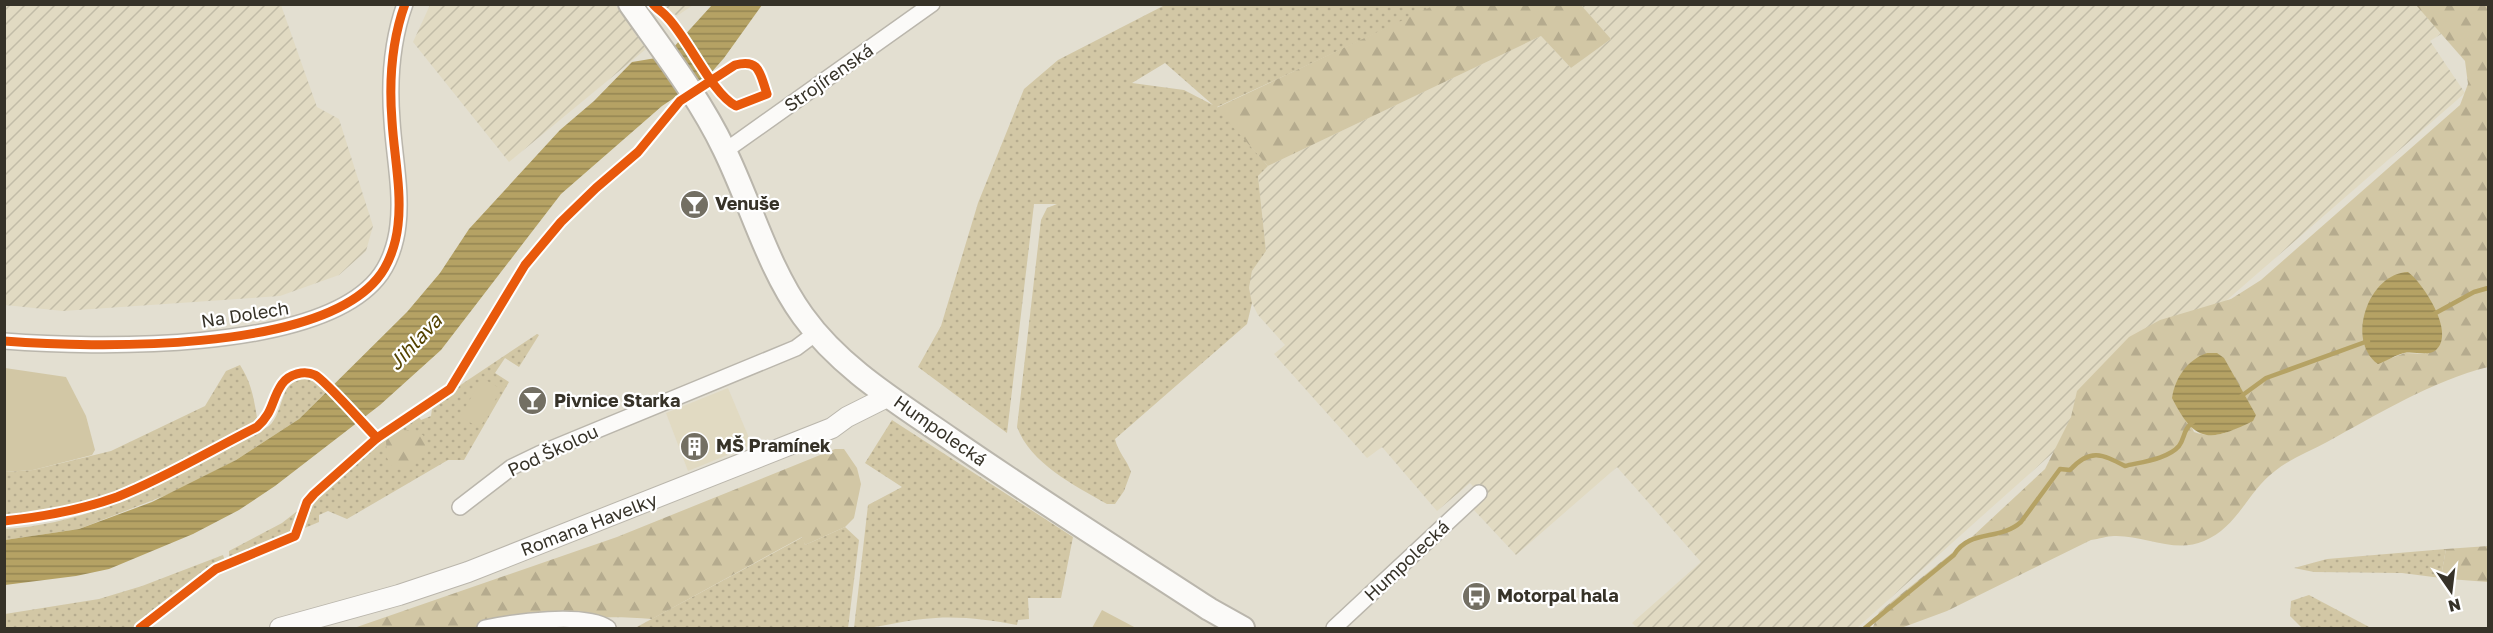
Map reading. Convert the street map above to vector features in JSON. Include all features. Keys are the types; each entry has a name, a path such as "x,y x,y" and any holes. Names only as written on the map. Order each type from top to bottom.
{"main road":[{"path":"637,14 701,107 725,151"},
{"name":"Humpolecká","path":"725,151 779,275 798,309 816,333 840,358 889,396 1067,517 1209,609 1243,628"}],"street":[{"name":"Na Dolech","path":"4,341 87,345 144,344 243,336 307,321 346,303 363,292 376,280 389,260 399,224 398,178 392,119 393,65 397,27 405,4"},
{"name":"Strojírenská","path":"725,151 932,4"},
{"name":"Pod Školou","path":"460,507 512,467 796,348 816,333"},
{"name":"Romana Havelky","path":"280,628 399,595 468,572 832,428 847,417 889,396"},
{"name":"Humpolecká","path":"1334,628 1479,493"},
{"path":"485,628 573,620 588,620 608,628"}],"shaded area":[{"path":"615,4 646,49 509,162 413,42 430,5"},
{"path":"4,5 281,5 317,107 339,119 373,226 366,251 339,275 280,296 63,311 5,305"},
{"path":"663,5 693,5 677,16"},
{"path":"1581,5 2480,5 2481,9 2430,41 2465,93 2104,407 1857,628 1637,628 1632,623 1701,562 1617,467 1516,555 1472,508 1485,499 1470,483 1437,511 1382,447 1367,458 1274,354 1285,345 1258,315 1252,303 1249,288 1252,271 1266,251 1258,176 1268,166 1541,36 1571,68 1611,39"},
{"path":"728,388 752,445 688,471 666,413"}],"green space":[{"path":"1437,4 1581,5 1611,39 1571,68 1541,36 1268,166 1216,108"},
{"path":"1165,5 1437,5 1217,107 1268,166 1258,176 1266,251 1252,271 1249,288 1252,303 1247,324 1115,439 1131,472 1124,491 1115,504 1107,504 1043,463 1032,452 1017,427 1041,220 1047,208 1057,204 1034,204 1007,433 918,367 941,326 978,203 1024,89 1058,60","holes":["1165,63 1213,105 1184,90 1132,83"]},
{"path":"2416,5 2488,5 2488,367 2426,390 2287,463 2265,479 2226,527 2204,541 2182,546 2125,536 2091,540 1947,611 1901,628 1873,627 1879,612 1973,536 2045,469 2071,417 2077,391 2129,337 2160,320 2231,299 2261,280 2460,105 2468,84 2465,61","holes":["2367,310 2427,354 2405,353 2378,363 2365,346 2364,325","2244,394 2256,415 2234,429 2220,434 2194,432 2190,424"]},
{"path":"537,334 539,335 519,367 505,358 495,373 509,382 464,460 448,460 347,519 328,511 319,515 319,522 300,530 317,495 384,437 417,414 421,420 431,416 432,409 423,410"},
{"path":"240,365 253,397 257,418 253,423 170,468 127,488 82,503 5,515 5,472 33,470 111,451 205,406 226,371"},
{"path":"5,368 66,377 86,416 95,450 92,455 33,470 5,472"},
{"path":"306,376 326,392 299,419 236,460 179,490 79,529 5,540 5,529 41,525 109,506 142,493 206,461 269,426 278,412 287,388 298,378"},
{"path":"482,378 501,389 480,428 460,417"},
{"path":"892,420 1073,537 1061,598 1028,598 1029,619 1018,620 1017,625 982,619 946,617 854,628 868,505 902,487 865,463"},
{"path":"408,430 423,435 428,452 411,466 393,469 387,458 386,441 391,436"},
{"path":"835,449 844,449 857,468 861,484 854,518 845,527 805,545 802,537 652,619 583,618 440,630 354,628 617,537"},
{"path":"305,505 292,533 232,559 229,557 229,551 282,523"},
{"path":"845,527 859,540 848,628 635,628 803,537 805,545"},
{"path":"2488,546 2488,582 2449,579 2442,571 2446,549"},
{"path":"2446,549 2442,571 2449,579 2402,573 2314,572 2294,568 2327,559"},
{"path":"223,555 225,561 134,628 5,628 5,614 99,599 142,586"},
{"path":"2309,595 2371,628 2301,627 2290,616 2291,601"},
{"path":"1102,610 1136,628 1092,628"}],"water":[{"name":"Jihlava","path":"712,5 762,5 710,74 662,106 561,194 441,350 380,405 275,486 239,510 193,534 109,569 76,576 5,585 5,540 79,529 152,502 236,460 299,419 407,312 440,273 469,229 560,130 594,101 632,62 656,58 672,49"},
{"path":"2408,272 2422,286 2435,309 2442,332 2441,342 2433,352 2404,353 2378,364 2368,353 2363,340 2366,309 2382,283 2394,275"},
{"path":"2207,353 2217,353 2224,358 2256,415 2253,421 2215,435 2205,435 2196,431 2180,413 2172,398 2183,371 2194,360"}],"waterway":[{"path":"2432,315 2474,292 2488,288"},
{"path":"2240,397 2266,378 2368,341"},
{"path":"1865,628 1954,555 1960,547 1976,538 2004,532 2021,522 2060,469 2070,470 2084,458 2096,455 2110,458 2125,466 2161,457 2179,446 2187,428 2193,422"}],"cycle path":[{"path":"4,341 92,345 145,344 255,333 305,321 347,303 377,279 391,254 398,225 399,199 392,121 391,77 394,47 405,4"},
{"path":"140,628 216,569 295,536 307,502 314,494 377,438 450,389 525,265 561,222 638,152 680,101 735,65 743,63 758,69 767,94 736,106 727,100 718,90 709,78 675,26 653,4"},
{"path":"4,521 90,506 117,497 170,473 257,427 267,416 282,384 297,374 315,375 377,438"}],"place":[{"name":"Venuše","path":"694,204"},
{"name":"Pivnice Starka","path":"533,401"},
{"name":"MŠ Pramínek","path":"695,446"},
{"name":"Motorpal hala","path":"1476,596"}]}
